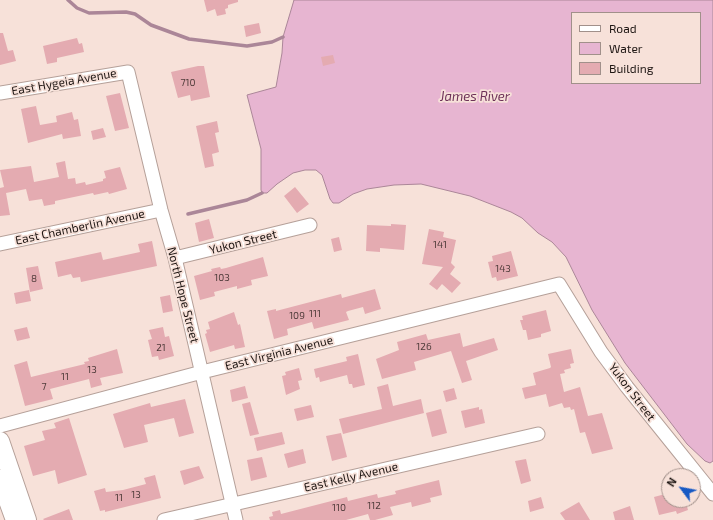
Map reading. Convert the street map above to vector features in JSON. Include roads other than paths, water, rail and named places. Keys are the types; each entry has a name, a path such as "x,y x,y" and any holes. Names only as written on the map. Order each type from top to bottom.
{"main road":[{"path":"0,442 28,520"},
{"path":"0,479 14,520"}],"street":[{"name":"East Hygeia Avenue","path":"0,93 128,72"},
{"name":"North Hope Street","path":"128,72 161,210 175,258 236,520"},
{"name":"East Chamberlin Avenue","path":"0,244 161,210"},
{"name":"Yukon Street","path":"175,258 310,225"},
{"name":"Yukon Street","path":"559,284 597,345 626,387 713,494"},
{"name":"East Virginia Avenue","path":"0,426 202,372 559,284"},
{"name":"East Kelly Avenue","path":"164,520 232,503 538,434"}],"water":[{"name":"James River","path":"294,0 713,0 713,461 710,463 705,461 687,444 625,363 592,310 566,257 552,242 538,233 522,218 511,212 470,196 421,184 394,185 367,189 353,194 339,203 333,203 330,199 322,175 316,170 305,170 293,173 267,193 262,193 261,149 247,95 276,87 282,53 283,37"}],"waterway":[{"path":"68,0 77,8 89,13 126,12 135,14 151,25 189,39 247,46 272,42 283,37"},
{"path":"188,214 247,200 262,193"}]}
